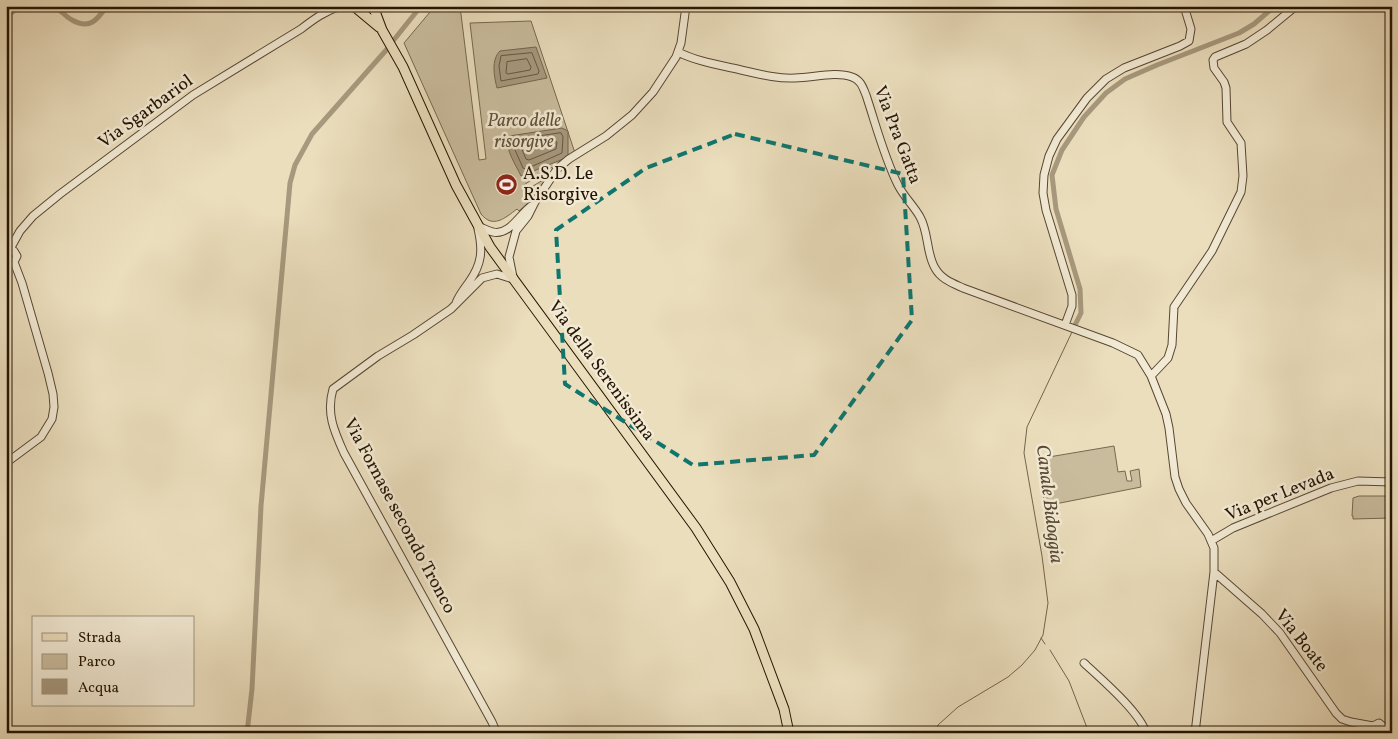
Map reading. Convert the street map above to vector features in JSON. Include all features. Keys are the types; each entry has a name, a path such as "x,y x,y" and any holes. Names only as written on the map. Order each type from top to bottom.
{"main road":[{"path":"342,6 355,7"},
{"name":"Via della Serenissima","path":"373,6 382,30 403,67 456,185 490,248 696,528 730,582 754,629 784,709 789,733"},
{"name":"Via della Serenissima","path":"355,7 382,30"}],"street":[{"name":"Via Sgarbariol","path":"316,17 323,6"},
{"name":"Via Sgarbariol","path":"10,263 17,256 14,251 8,249 20,231 33,216 60,194 180,104 301,29 316,17 342,6"},
{"path":"514,279 509,257 516,231 528,216 557,169 569,159 606,136 642,106 665,76 681,43 686,6"},
{"path":"1066,326 1072,306 1072,295 1046,210 1043,193 1044,175 1049,156 1058,139 1087,98 1106,79 1124,68 1188,42 1191,29 1184,6"},
{"path":"1151,376 1168,358 1172,345 1174,307 1212,251 1241,192 1243,176 1241,143 1227,122 1226,88 1214,68 1213,60 1215,57 1246,44 1267,30 1296,6"},
{"name":"Via Pra Gatta","path":"678,52 690,58 770,76 795,78 841,75 857,79 862,84 896,181 920,217 926,232 931,260 935,269 942,277 952,283 1114,343 1138,355 1151,376 1169,428 1178,488 1214,548 1214,572 1195,733"},
{"path":"477,226 494,232 500,232 510,228 534,204"},
{"name":"Via Fornase secondo Tronco","path":"456,303 478,268 482,248 477,226"},
{"path":"6,463 41,438 52,419 54,407 48,374 22,283 10,263"},
{"name":"Via Fornase secondo Tronco","path":"494,733 495,729 492,722 344,453 333,429 329,412 333,389 378,356 413,335 450,309 486,275 497,274 514,279"},
{"name":"Via per Levada","path":"1211,541 1234,528 1331,488 1358,481 1392,482"},
{"name":"Via Boate","path":"1214,572 1280,632 1342,719 1363,724 1372,729 1376,724 1381,724 1387,730"},
{"path":"1084,663 1129,708 1146,733"}],"highlighted area":[{"path":"735,134 903,174 912,320 814,455 693,465 565,384 556,230 646,168"}],"green space":[{"name":"Parco delle risorgive","path":"435,6 460,6 479,160 486,159 470,23 531,21 575,153 522,186 525,191 551,175 528,204 519,211 517,209 499,220 490,221 481,214 404,43"},
{"path":"1114,446 1118,472 1125,471 1127,481 1132,481 1130,471 1139,469 1141,487 1045,506 1037,459"},
{"path":"1359,496 1392,496 1392,518 1353,519 1353,498"}],"water":[{"path":"536,47 547,78 497,88 494,63 500,51"},
{"path":"562,128 568,131 568,157 521,176 509,150 509,136"}],"waterway":[{"path":"6,17 20,9 47,6 56,8 78,23 88,24 100,16 107,6"},
{"path":"393,41 421,6"},
{"name":"Canale Bidoggia","path":"1073,329 1081,313 1080,289 1056,209 1052,175 1062,150 1084,117 1106,93 1125,79 1239,33 1254,24 1275,6"},
{"path":"247,733 252,689 261,506 290,183 295,165 312,134 388,48"},
{"name":"Canale Bidoggia","path":"935,733 938,725 958,707 1008,677 1022,665 1035,650 1043,635 1048,603 1042,556 1024,453 1027,427 1072,332"},
{"name":"Canale Bidoggia","path":"1041,638 1045,644"},
{"path":"1050,650 1069,681 1089,733"}],"place":[{"name":"A.S.D. Le Risorgive","path":"507,184"}]}
